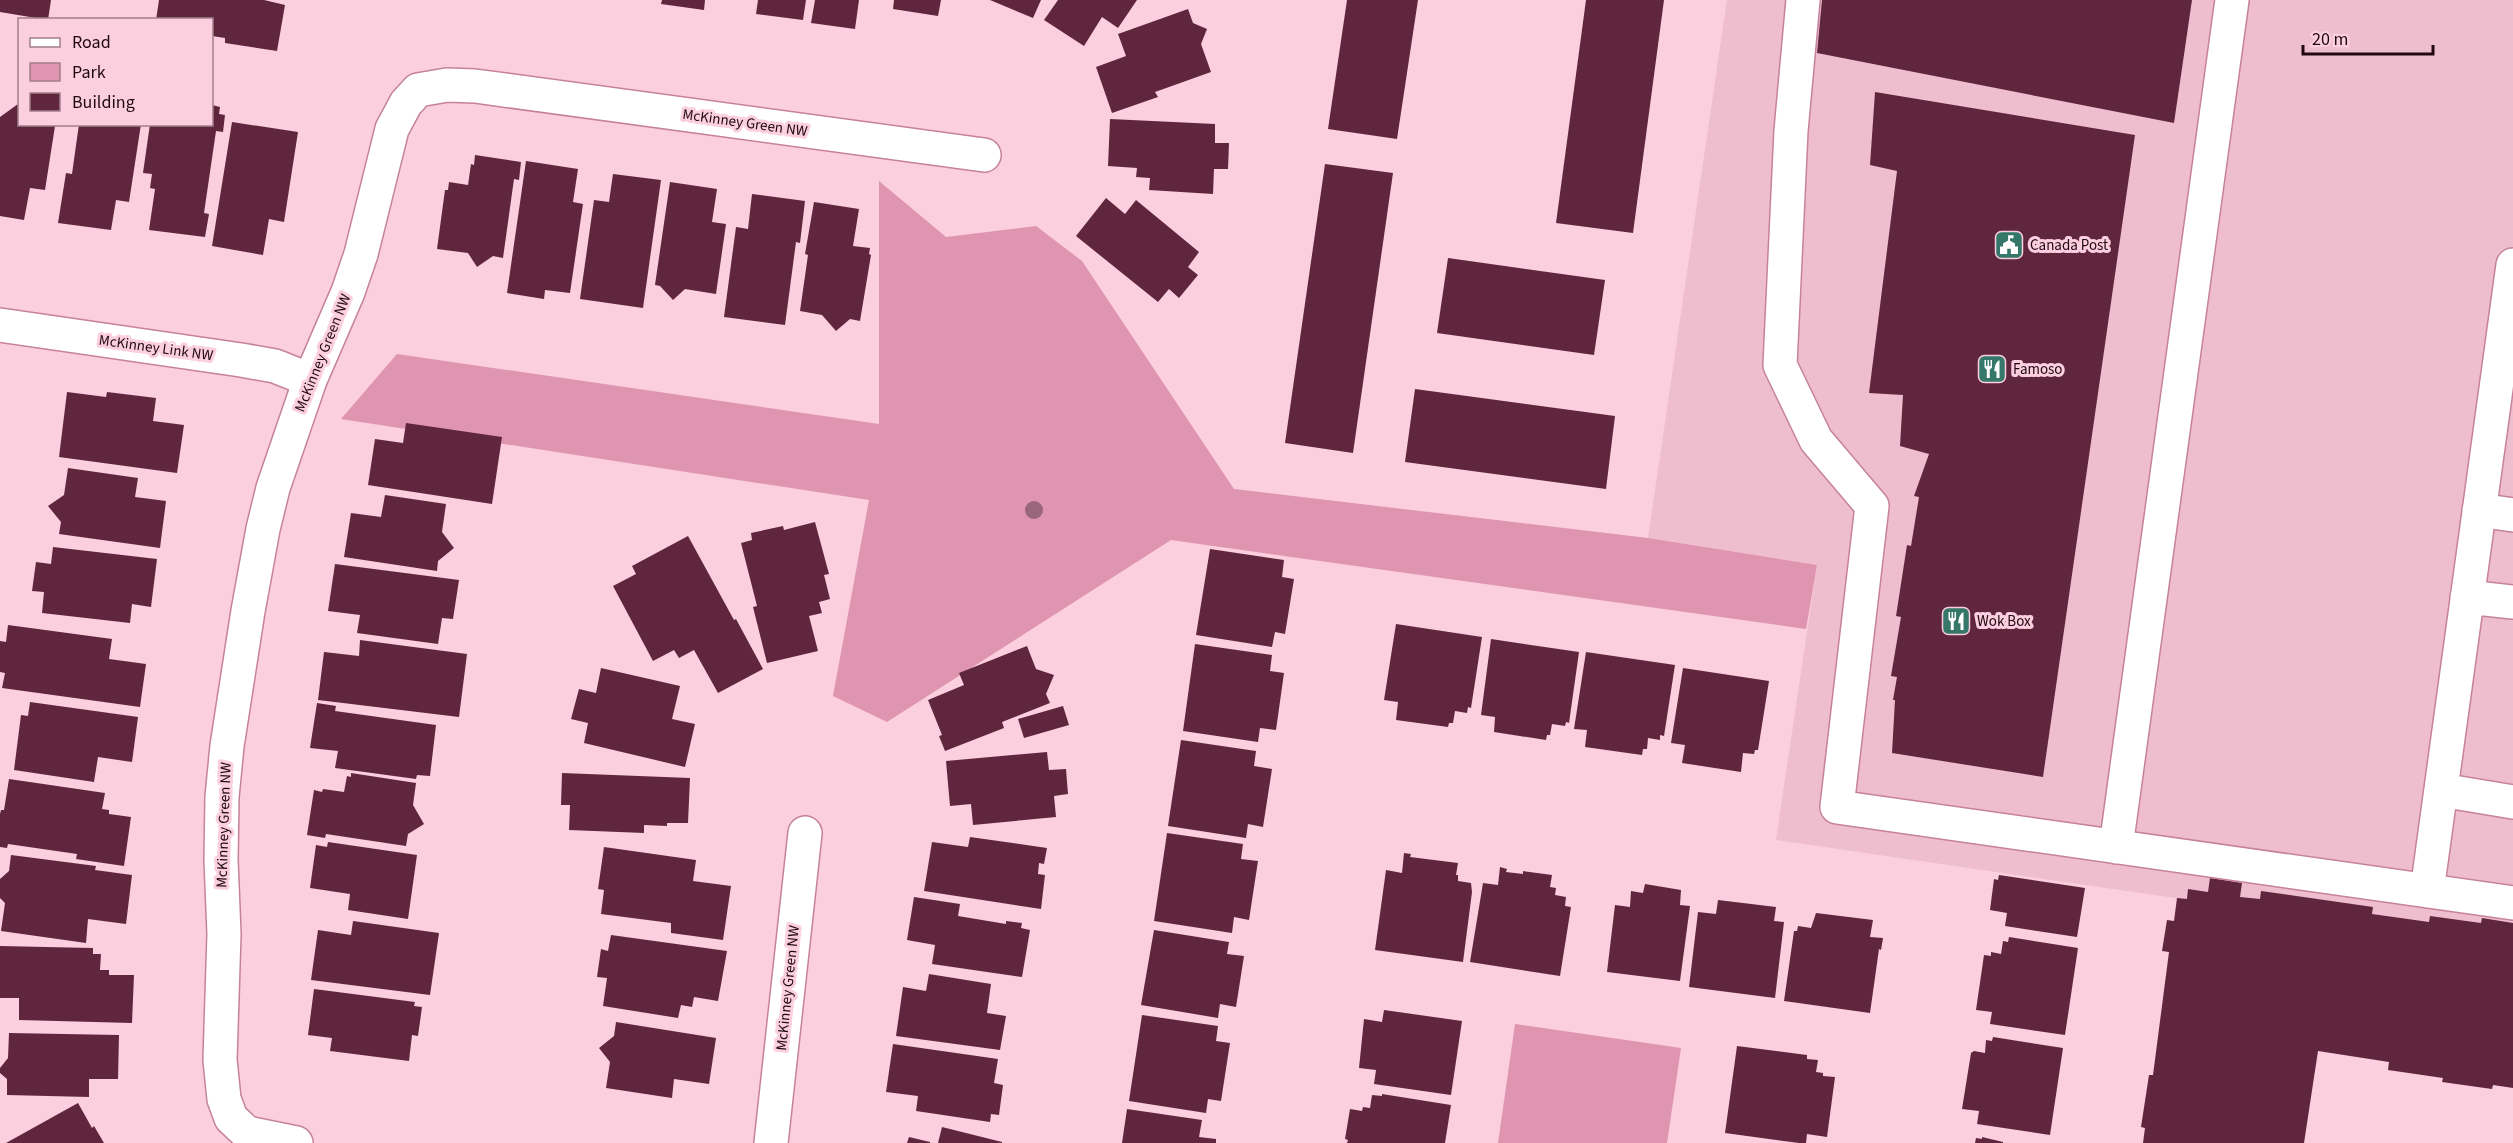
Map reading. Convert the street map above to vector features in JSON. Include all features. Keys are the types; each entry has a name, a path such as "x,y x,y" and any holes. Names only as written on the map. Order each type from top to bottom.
{"street":[{"path":"1803,0 1791,131 1780,364 1816,440 1872,506 1837,807 2513,903"},
{"path":"2116,847 2232,0"},
{"name":"McKinney Green NW","path":"296,1143 247,1133 231,1118 224,1099 220,1060 224,934 221,860 222,798 227,746 263,529 273,488 310,380 362,254 392,129 406,103 418,90 447,85 475,86 984,155"},
{"path":"2427,891 2479,510 2509,323 2512,280"},
{"name":"McKinney Link NW","path":"0,325 264,364 310,380"},
{"path":"2479,510 2513,515"},
{"path":"2467,597 2513,602"},
{"path":"2441,790 2513,802"},
{"name":"McKinney Green NW","path":"771,1143 805,833"}],"shaded area":[{"path":"1727,0 2513,0 2513,947 1776,840 1817,565 1648,538"}],"green space":[{"path":"879,181 946,237 1036,226 1082,261 1234,489 1648,538 1817,565 1806,629 1171,540 887,722 833,696 869,500 341,419 397,354 879,424"},
{"path":"1515,1024 1681,1048 1667,1143 1498,1143"}],"building":[{"path":"0,0 51,0 48,18 0,12"},
{"path":"159,0 264,0 285,5 277,51 225,43 225,38 213,36 213,18 156,18"},
{"path":"662,0 705,0 704,10 661,4"},
{"path":"758,0 806,0 803,20 756,14"},
{"path":"815,0 859,0 855,29 811,23"},
{"path":"894,0 941,0 938,16 893,9"},
{"path":"990,0 1041,0 1033,18"},
{"path":"1058,0 1137,0 1118,28 1102,17 1084,46 1044,20"},
{"path":"1347,0 1418,0 1397,139 1328,129"},
{"path":"1586,0 1664,0 1633,233 1556,223"},
{"path":"1822,0 2192,0 2174,123 1817,53"},
{"path":"1188,9 1193,23 1207,29 1201,44 1211,72 1155,92 1158,97 1112,113 1096,67 1126,56 1118,34"},
{"path":"1875,92 2135,135 2043,777 1892,753 1895,700 1893,700 1897,677 1891,676 1901,617 1896,616 1907,545 1911,546 1919,497 1914,496 1929,454 1900,446 1903,395 1869,393 1897,171 1870,165"},
{"path":"18,104 18,126 55,126 45,190 30,188 24,220 0,216 0,117"},
{"path":"213,105 220,107 219,114 225,115 223,132 216,131 204,213 209,214 205,237 149,230 155,189 150,188 152,174 143,173 150,126 213,126"},
{"path":"1110,119 1215,124 1215,143 1229,143 1228,169 1214,169 1213,194 1149,190 1150,178 1136,177 1137,168 1108,166"},
{"path":"232,122 298,132 284,222 269,219 263,255 212,246"},
{"path":"79,126 141,126 129,202 116,200 111,230 58,223 66,173 72,174"},
{"path":"475,155 521,162 519,180 514,179 503,258 493,256 477,267 468,253 437,249 445,190 448,190 449,182 468,185 471,164 474,165"},
{"path":"526,161 578,169 573,202 583,204 570,293 545,290 544,299 507,293"},
{"path":"1325,164 1393,173 1353,453 1285,443"},
{"path":"613,174 661,180 643,308 580,299 594,200 609,202"},
{"path":"670,182 717,189 712,222 726,224 716,294 685,289 673,300 660,286 655,285"},
{"path":"752,194 805,201 800,243 796,242 785,325 724,317 736,227 748,229"},
{"path":"1106,198 1125,214 1136,200 1199,252 1188,267 1198,275 1179,298 1169,289 1158,302 1076,236"},
{"path":"814,202 859,209 853,246 870,248 869,254 871,255 860,321 850,319 836,331 822,315 800,311 808,255 805,254"},
{"path":"1448,258 1605,280 1594,355 1437,333"},
{"path":"1415,389 1615,416 1606,489 1405,462"},
{"path":"67,392 106,397 107,392 156,398 153,421 184,425 177,473 59,457"},
{"path":"406,423 502,437 492,504 368,485 375,439 403,443"},
{"path":"68,468 138,478 135,497 166,501 160,548 59,534 61,522 48,506 64,495"},
{"path":"385,495 446,504 442,532 454,548 438,561 437,571 344,557 351,513 381,517"},
{"path":"815,522 829,574 824,575 830,599 819,602 822,613 809,616 818,651 767,663 753,607 757,606 741,543 752,540 751,533 783,526 784,530"},
{"path":"688,536 763,669 718,693 694,650 679,658 674,650 653,661 613,586 636,574 632,566"},
{"path":"53,547 157,559 151,607 132,604 130,623 42,613 44,592 32,591 36,562 51,564"},
{"path":"1210,549 1284,560 1282,577 1294,579 1285,634 1275,632 1272,647 1196,635"},
{"path":"335,564 459,580 453,619 442,618 438,644 357,633 360,615 328,611"},
{"path":"1396,624 1482,637 1471,708 1468,707 1467,713 1455,711 1453,723 1449,723 1448,727 1396,720 1398,702 1384,700"},
{"path":"8,625 112,639 109,659 146,664 140,707 2,688 5,673 0,672 0,641 6,642"},
{"path":"1491,639 1579,652 1569,723 1566,722 1565,726 1552,724 1550,735 1547,735 1546,740 1494,732 1495,717 1481,715"},
{"path":"360,640 467,654 459,717 318,700 324,652 359,656"},
{"path":"1195,644 1272,655 1270,671 1284,673 1276,730 1260,728 1258,742 1183,731"},
{"path":"1027,646 1036,669 1054,675 1046,694 1050,703 1002,722 1004,728 945,751 939,736 942,735 928,700 964,685 959,673"},
{"path":"1586,652 1675,665 1664,736 1660,735 1660,740 1648,738 1647,749 1643,749 1642,755 1585,747 1587,730 1574,729"},
{"path":"601,668 680,686 672,719 695,724 685,767 584,743 588,723 571,719 579,689 596,693"},
{"path":"1683,668 1769,681 1758,750 1755,750 1754,754 1743,753 1741,772 1682,763 1685,745 1671,743"},
{"path":"30,702 138,717 132,762 98,757 94,782 14,770 21,715 28,716"},
{"path":"317,703 336,706 335,711 436,725 430,776 417,775 416,779 335,768 338,751 310,748"},
{"path":"1063,706 1069,725 1024,738 1018,719"},
{"path":"1181,740 1256,751 1254,766 1272,769 1263,827 1248,824 1246,838 1168,826"},
{"path":"1047,752 1049,770 1066,769 1068,794 1054,796 1056,817 973,825 971,804 950,806 946,761"},
{"path":"351,773 416,783 413,805 424,824 408,834 406,846 326,834 325,838 307,835 314,790 344,792 347,776 351,777"},
{"path":"562,773 690,778 688,823 667,823 667,826 644,825 644,833 569,830 570,805 561,805"},
{"path":"9,779 105,793 102,809 109,810 109,814 131,817 124,866 76,859 77,854 8,844 7,848 0,847 0,814 1,810 4,810"},
{"path":"1167,833 1243,844 1241,859 1258,861 1249,920 1234,917 1232,933 1154,921"},
{"path":"970,837 1047,848 1044,864 1039,863 1038,874 1045,875 1041,909 924,891 932,842 968,847"},
{"path":"328,842 417,855 408,919 348,910 350,894 310,888 316,845 327,847"},
{"path":"604,847 696,860 693,881 731,886 723,940 671,933 671,923 601,914 604,890 598,889"},
{"path":"1404,853 1411,854 1410,857 1458,863 1456,875 1458,875 1458,881 1471,883 1472,892 1463,962 1375,950 1386,870 1402,873"},
{"path":"11,855 96,866 95,870 132,875 126,924 88,919 86,943 1,931 5,903 0,898 0,879 9,871"},
{"path":"1500,867 1507,869 1506,872 1523,874 1523,871 1552,875 1550,887 1556,888 1555,895 1566,897 1565,906 1571,907 1560,976 1470,962 1483,883 1498,885"},
{"path":"1999,875 2085,888 2077,937 2005,926 2007,913 1990,910 1994,879 1998,880"},
{"path":"2210,878 2242,883 2240,897 2260,899 2261,891 2373,907 2372,914 2429,922 2430,916 2481,923 2482,918 2513,923 2513,1088 2493,1085 2492,1089 2442,1082 2443,1078 2388,1070 2389,1062 2318,1051 2304,1143 2143,1143 2145,1128 2141,1127 2149,1075 2153,1075 2169,952 2162,951 2167,920 2174,921 2177,898 2187,899 2188,889 2208,892"},
{"path":"1645,884 1681,890 1680,905 1690,906 1680,981 1607,972 1615,905 1630,907 1631,891 1643,893"},
{"path":"914,897 960,904 958,916 1006,924 1006,921 1022,923 1021,928 1030,930 1022,977 932,964 935,945 907,940"},
{"path":"1718,900 1776,907 1774,921 1784,922 1775,998 1689,987 1698,912 1716,914"},
{"path":"1816,913 1873,920 1870,937 1883,938 1881,950 1879,949 1870,1013 1784,1001 1794,931 1797,931 1798,926 1811,928"},
{"path":"353,921 439,933 430,995 311,980 318,930 351,935"},
{"path":"1154,930 1229,942 1227,954 1244,956 1236,1007 1220,1004 1218,1018 1141,1005"},
{"path":"611,935 727,951 718,1001 694,997 692,1007 681,1005 678,1018 603,1006 607,978 597,977 601,949 608,951"},
{"path":"2009,937 2078,948 2065,1035 1990,1024 1992,1012 1976,1010 1984,955 1991,956 1991,952 2001,954 2003,941 2008,942"},
{"path":"0,946 93,948 93,954 101,954 100,970 109,970 109,975 134,975 132,1023 19,1020 19,998 0,998"},
{"path":"929,974 991,984 987,1013 1006,1016 1000,1050 896,1036 903,987 926,991"},
{"path":"314,989 415,1002 414,1006 422,1007 418,1036 412,1035 409,1061 330,1051 332,1038 308,1035"},
{"path":"1384,1010 1462,1021 1451,1095 1374,1084 1376,1070 1359,1068 1364,1019 1382,1022"},
{"path":"1142,1015 1218,1026 1216,1041 1230,1043 1221,1101 1208,1099 1206,1113 1129,1101"},
{"path":"616,1022 716,1038 709,1084 674,1079 672,1098 606,1088 610,1062 599,1048 614,1036"},
{"path":"9,1033 119,1035 118,1079 89,1079 89,1097 7,1095 7,1079 0,1073 0,1068 8,1058"},
{"path":"1993,1037 2063,1048 2050,1135 1977,1124 1979,1111 1962,1109 1971,1053 1974,1051 1985,1053 1986,1040 1992,1041"},
{"path":"893,1044 998,1059 994,1083 1003,1085 999,1115 991,1114 990,1122 916,1111 918,1096 886,1092"},
{"path":"1737,1046 1807,1055 1807,1059 1818,1060 1816,1072 1823,1073 1823,1076 1835,1077 1827,1137 1807,1134 1806,1143 1799,1143 1725,1133"},
{"path":"1382,1094 1451,1105 1445,1143 1347,1143 1348,1140 1345,1139 1350,1109 1362,1111 1363,1107 1370,1108 1372,1095 1382,1096"},
{"path":"78,1103 92,1128 94,1126 104,1143 6,1143"},
{"path":"1127,1109 1202,1120 1199,1137 1216,1139 1216,1143 1122,1143"},
{"path":"942,1127 1002,1142 1002,1143 938,1143"},
{"path":"909,1137 930,1142 930,1143 907,1143"},
{"path":"1982,1137 2003,1143 1975,1143 1976,1138 1982,1139"}],"place":[{"name":"Canada Post","path":"2009,245"},
{"name":"Famoso","path":"1992,369"},
{"name":"Wok Box","path":"1956,621"}]}
